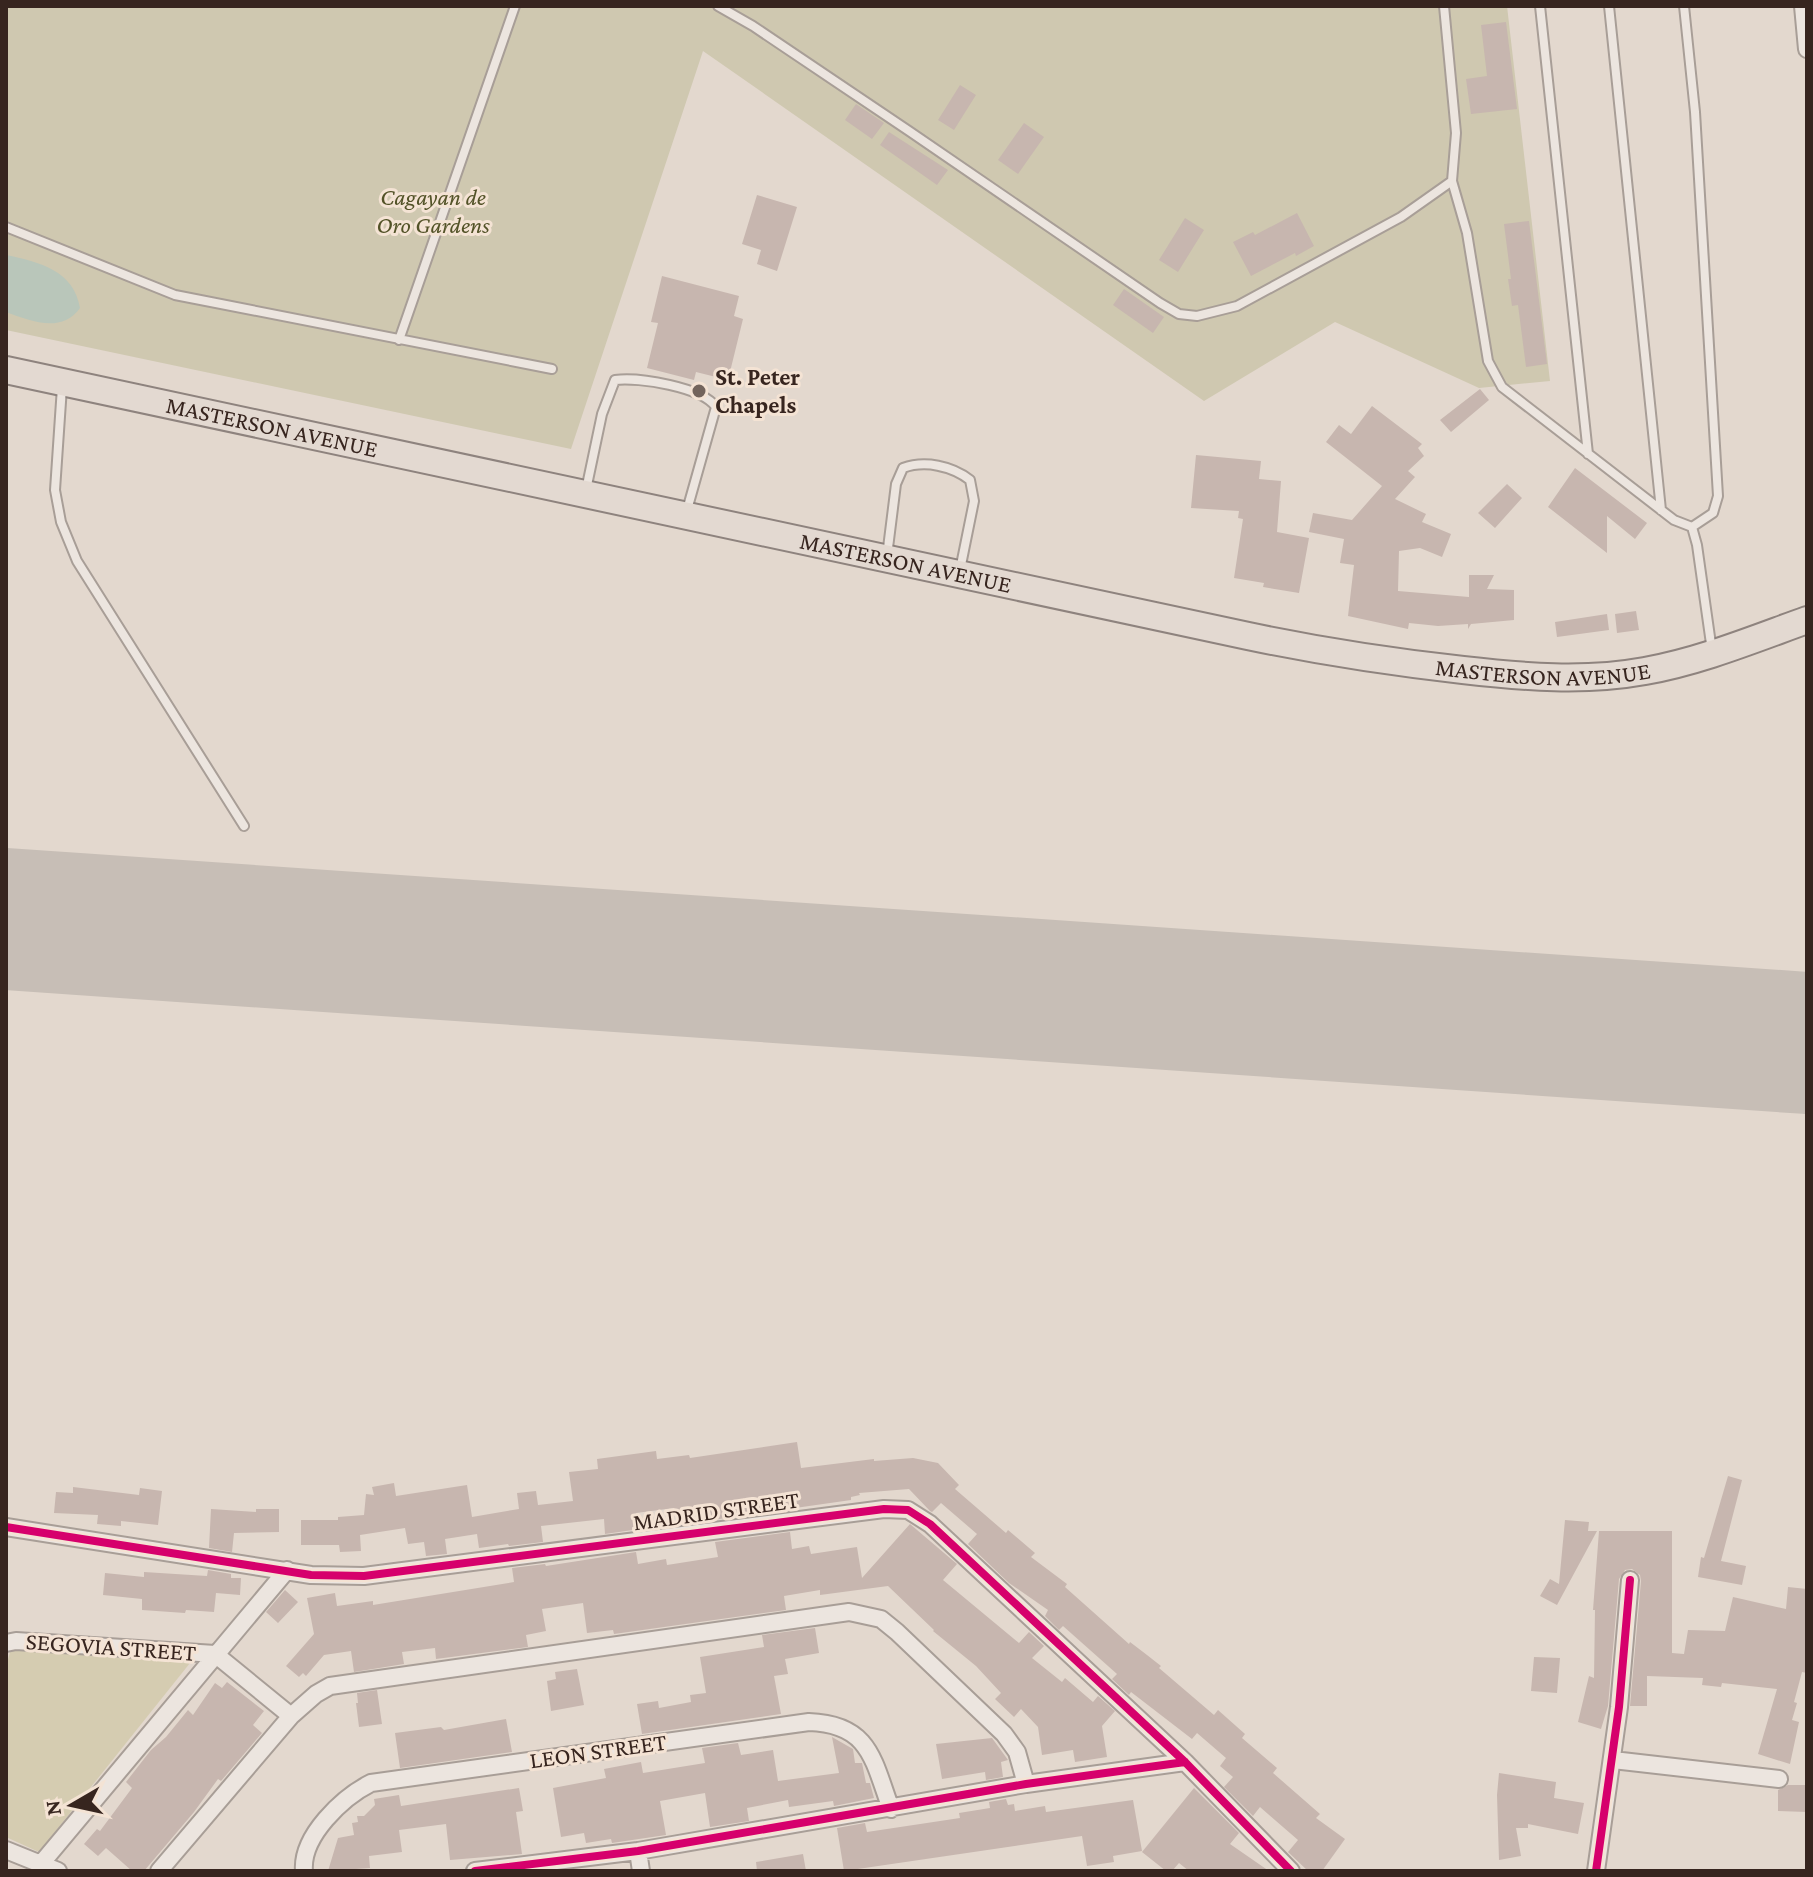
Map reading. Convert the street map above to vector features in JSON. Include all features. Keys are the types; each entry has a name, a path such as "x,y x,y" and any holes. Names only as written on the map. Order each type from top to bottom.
{"main road":[{"name":"MASTERSON AVENUE","path":"6,370 1328,653 1510,675 1589,677 1656,668 1713,653 1807,620"}],"street":[{"path":"1803,6 1807,49"},
{"name":"MADRID STREET","path":"6,1527 334,1576 395,1574 884,1509 908,1510 930,1524 1185,1762 1291,1871"},
{"path":"40,1865 287,1570"},
{"path":"1596,1871 1613,1760 1630,1580"},
{"path":"159,1871 291,1716 316,1694 343,1683 849,1612 869,1615 897,1632 1004,1734 1017,1752 1026,1784"},
{"name":"SEGOVIA STREET","path":"6,1643 16,1641 215,1654 291,1716"},
{"name":"LEON STREET","path":"304,1871 310,1844 320,1827 339,1803 371,1783 809,1722 832,1723 861,1739 873,1760 891,1809"},
{"path":"1613,1760 1779,1779"},
{"path":"475,1871 546,1867 1026,1784 1185,1762"},
{"path":"6,1850 58,1871"},
{"path":"638,1851 641,1871"}],"lane":[{"path":"399,340 515,6"},
{"path":"718,6 766,34 1179,314 1197,316 1237,306 1401,217 1452,181"},
{"path":"1444,6 1456,133 1452,181 1467,233 1488,361 1502,387 1674,520 1692,527"},
{"path":"1540,6 1588,454"},
{"path":"1609,6 1661,510"},
{"path":"1684,6 1695,112 1718,496 1713,513 1692,527"},
{"path":"6,227 175,295 552,369"},
{"path":"585,494 598,429 615,380 629,378 695,392 710,398 716,407 686,516"},
{"path":"62,382 55,490 61,522 77,561 244,826"},
{"path":"886,559 896,484 903,468 918,463 959,471 970,480 974,501 959,574"},
{"path":"1692,527 1713,653"}],"shaded area":[{"path":"6,255 54,270 71,285 80,308 64,321 55,323 35,322 6,312"},
{"path":"11,1649 190,1663 39,1852 6,1837 6,1666"}],"green space":[{"name":"Cagayan de Oro Gardens","path":"6,6 1507,6 1550,381 1479,388 1335,322 1204,401 703,51 571,449 6,330"}],"building":[{"path":"1506,22 1517,109 1471,114 1466,79 1487,76 1481,25"},
{"path":"960,85 976,95 954,130 938,120"},
{"path":"856,104 884,123 872,139 845,120"},
{"path":"1024,123 1044,137 1018,174 998,160"},
{"path":"889,132 948,170 937,185 880,145"},
{"path":"757,195 797,207 777,271 757,264 761,250 742,244"},
{"path":"1297,213 1314,246 1251,276 1233,242 1253,232 1255,235"},
{"path":"1185,218 1204,230 1178,272 1159,260"},
{"path":"1529,221 1547,364 1526,367 1518,305 1512,306 1504,224"},
{"path":"662,276 739,296 734,316 743,319 728,380 696,372 694,380 647,368 658,323 651,322"},
{"path":"1124,289 1164,317 1153,333 1113,305"},
{"path":"1480,389 1489,400 1451,432 1440,420"},
{"path":"1372,406 1422,444 1418,448 1424,456 1408,471 1415,477 1395,499 1426,514 1422,522 1451,534 1442,557 1420,548 1399,551 1398,591 1469,597 1469,575 1494,575 1487,589 1514,590 1514,620 1471,624 1468,629 1468,624 1438,626 1409,623 1408,629 1348,616 1354,565 1340,563 1344,539 1309,532 1313,513 1352,520 1382,486 1326,442 1339,425 1351,434"},
{"path":"1196,455 1261,461 1259,479 1281,481 1277,532 1309,538 1299,593 1234,578 1243,519 1238,518 1239,511 1191,508"},
{"path":"1575,468 1647,523 1635,539 1607,516 1607,553 1548,507"},
{"path":"1507,484 1522,498 1495,528 1478,513"},
{"path":"1636,611 1639,630 1617,633 1615,614"},
{"path":"1607,614 1609,630 1557,637 1555,622"},
{"path":"797,1442 801,1468 874,1459 913,1458 938,1463 959,1485 955,1489 1006,1533 1008,1530 1035,1553 1031,1557 1067,1584 1065,1587 1129,1644 1161,1666 1159,1668 1214,1715 1218,1710 1245,1734 1242,1738 1277,1768 1273,1773 1320,1814 1316,1818 1345,1839 1322,1871 1308,1871 1288,1852 1298,1840 1260,1807 1253,1816 1224,1787 1233,1777 1220,1766 1226,1758 1197,1733 1192,1739 1131,1692 1129,1695 1112,1679 1117,1674 1063,1626 1059,1630 1045,1616 1048,1610 1009,1583 968,1544 977,1534 941,1503 930,1511 909,1489 859,1493 851,1500 712,1520 710,1512 675,1516 674,1508 636,1513 638,1527 605,1534 604,1519 541,1526 543,1542 509,1546 479,1548 477,1534 445,1539 447,1554 426,1556 424,1542 408,1544 405,1528 360,1535 361,1551 340,1552 339,1545 301,1545 301,1520 338,1520 338,1517 364,1515 366,1494 374,1495 372,1487 394,1483 396,1496 467,1485 472,1517 519,1509 517,1493 536,1491 538,1505 573,1501 569,1472 598,1469 597,1459 656,1451 657,1459 689,1455 690,1458"},
{"path":"1728,1476 1742,1480 1721,1561 1746,1566 1742,1585 1698,1577 1701,1557 1704,1558"},
{"path":"73,1487 139,1495 140,1488 162,1491 158,1525 121,1521 121,1526 97,1524 98,1515 54,1513 56,1492 73,1493"},
{"path":"211,1509 256,1512 256,1509 279,1509 279,1532 234,1533 232,1552 209,1548"},
{"path":"1565,1520 1589,1522 1588,1531 1597,1531 1557,1605 1540,1596 1550,1579 1559,1584"},
{"path":"910,1524 957,1564 943,1580 1019,1643 1029,1632 1044,1646 1032,1658 1062,1682 1065,1678 1093,1702 1098,1696 1115,1711 1102,1726 1107,1757 1075,1762 1073,1750 1042,1755 1038,1727 1021,1709 1014,1717 995,1699 1001,1693 976,1666 933,1631 888,1586 820,1595 820,1590 784,1596 786,1610 614,1634 613,1630 587,1633 583,1603 542,1609 546,1631 526,1635 528,1647 436,1659 435,1648 402,1652 404,1664 354,1672 351,1651 324,1655 306,1676 303,1673 299,1677 286,1666 314,1634 307,1598 335,1593 337,1606 373,1601 373,1605 514,1582 512,1568 636,1552 638,1564 666,1559 667,1565 718,1557 715,1542 790,1532 792,1549 809,1546 811,1554 857,1547 862,1578"},
{"path":"1599,1531 1672,1531 1672,1653 1684,1654 1688,1630 1725,1631 1733,1597 1786,1609 1788,1587 1807,1589 1807,1673 1802,1672 1794,1702 1797,1703 1792,1720 1799,1722 1790,1764 1758,1754 1777,1689 1722,1683 1721,1687 1702,1685 1703,1678 1647,1676 1647,1706 1630,1706 1641,1581 1640,1575 1632,1569 1625,1570 1619,1579 1608,1706 1601,1729 1578,1722 1589,1676 1594,1678 1593,1610"},
{"path":"208,1570 241,1578 240,1595 216,1593 214,1612 142,1610 142,1599 103,1595 105,1573 144,1577 144,1572 207,1576"},
{"path":"285,1590 298,1602 278,1623 266,1612"},
{"path":"815,1628 819,1653 785,1659 788,1674 774,1676 781,1714 642,1734 637,1704 658,1701 659,1708 691,1702 690,1695 706,1693 700,1657 764,1647 762,1635"},
{"path":"1534,1657 1560,1658 1557,1693 1531,1691"},
{"path":"577,1669 584,1705 551,1711 547,1681 556,1679 555,1672"},
{"path":"227,1682 264,1711 253,1725 262,1733 221,1781 218,1779 144,1871 132,1871 106,1848 98,1856 84,1844 97,1829 100,1831 132,1788 126,1782 188,1710 193,1715 215,1683 222,1688"},
{"path":"377,1690 382,1724 359,1727 357,1693"},
{"path":"506,1719 512,1752 400,1768 395,1733 441,1727 444,1730"},
{"path":"832,1737 853,1749 855,1763 862,1763 866,1783 870,1783 874,1798 834,1806 833,1801 789,1807 788,1800 747,1808 749,1821 710,1827 705,1793 660,1801 666,1835 612,1843 611,1839 586,1843 584,1833 561,1837 553,1788 606,1778 604,1769 641,1762 643,1773 705,1763 702,1748 738,1743 741,1755 773,1750 778,1781 839,1773"},
{"path":"992,1738 1008,1760 1001,1762 1003,1777 986,1780 985,1772 942,1779 936,1744"},
{"path":"1499,1773 1556,1782 1554,1798 1584,1803 1578,1834 1528,1824 1528,1828 1516,1828 1521,1856 1499,1860"},
{"path":"1788,1785 1807,1785 1807,1812 1778,1811 1778,1790"},
{"path":"519,1788 523,1811 516,1812 522,1854 450,1860 446,1824 399,1830 402,1852 369,1856 370,1868 328,1871 338,1838 354,1835 352,1823 358,1822 357,1816 364,1816 375,1805 374,1799 399,1795 401,1806"},
{"path":"1194,1788 1239,1833 1230,1844 1269,1871 1189,1871 1179,1863 1172,1871 1166,1871 1142,1852"},
{"path":"1006,1799 1008,1805 1014,1804 1015,1811 1045,1806 1046,1812 1133,1800 1142,1851 1113,1856 1114,1862 1087,1866 1082,1836 844,1871 837,1828 865,1823 867,1832 960,1818 959,1813 990,1808 989,1802"},
{"path":"803,1854 806,1871 757,1871 756,1862"}],"runway":[{"path":"6,919 1807,1043"}],"cycle path":[{"path":"6,1527 311,1575 364,1576 884,1509 908,1510 930,1524 1185,1762 1291,1871"},
{"path":"1596,1871 1619,1707 1630,1580"},
{"path":"475,1871 638,1851 1026,1784 1185,1762"}],"place":[{"name":"St. Peter Chapels","path":"699,391"}]}
